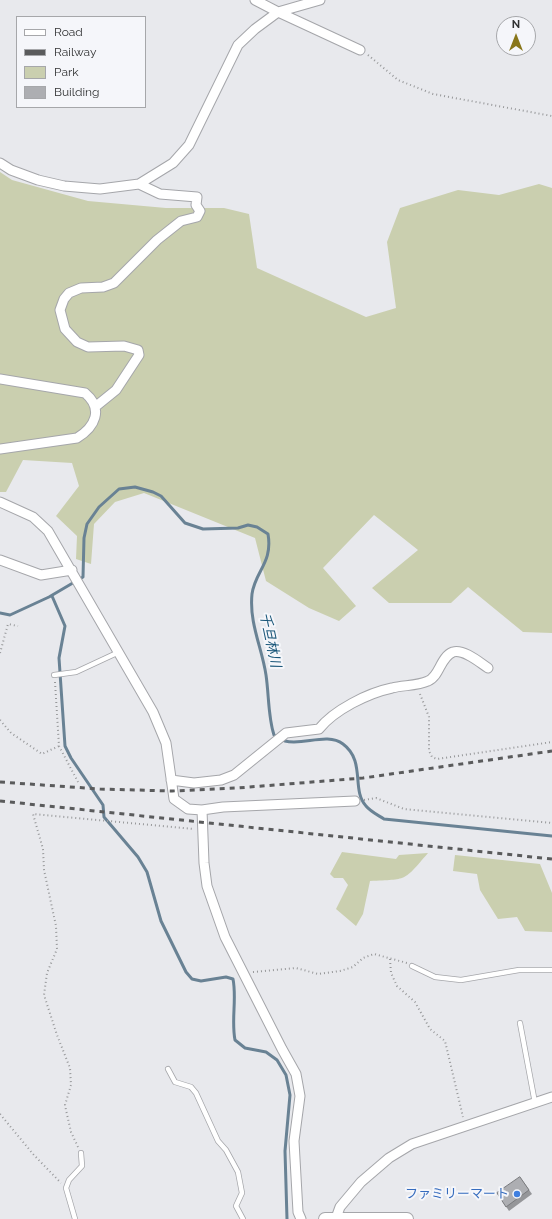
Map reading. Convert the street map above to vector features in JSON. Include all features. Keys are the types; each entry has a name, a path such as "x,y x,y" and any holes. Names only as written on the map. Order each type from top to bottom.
{"street":[{"path":"255,0 360,50"},
{"path":"0,163 11,170 38,180 64,186 100,190 139,184 174,163 189,145 238,45 255,29 278,12 320,0"},
{"path":"95,407 116,390 136,361 139,355 138,350 124,346 88,347 77,342 65,329 60,310 64,299 69,292 80,288 103,287 114,283 157,240 181,221 197,216 200,212 196,205 197,197 160,194 139,184"},
{"path":"0,379 85,393 92,399 95,407 94,421 88,432 77,438 0,449"},
{"path":"0,502 34,517 48,531 73,572 154,712 166,743 174,799 188,809 202,810 223,807 355,801"},
{"path":"0,560 41,575 73,572"},
{"path":"171,780 194,783 220,780 234,775 286,733 319,729 326,720 334,714 374,693 392,687 414,684 433,678 444,659 453,652 462,652 488,668"},
{"path":"202,810 204,863 207,886 225,937 296,1074 300,1096 294,1141 298,1212 301,1219"},
{"path":"331,1218 349,1194 389,1158 412,1144 552,1097"},
{"path":"331,1218 408,1219"}],"lane":[{"path":"54,675 76,672 119,652"},
{"path":"412,966 435,977 461,980 519,970 552,970"},
{"path":"520,1023 535,1103"},
{"path":"168,1069 176,1082 191,1087 196,1093 218,1141 226,1150 238,1172 242,1193 236,1206 243,1219"},
{"path":"75,1219 66,1188 69,1180 82,1166 81,1153"}],"path":[{"path":"360,50 398,80 433,94 552,116"},
{"path":"0,653 8,624 18,626"},
{"path":"54,675 59,746 78,782"},
{"path":"414,684 425,703 430,717 430,751 432,757 437,759 552,742"},
{"path":"0,720 11,733 42,754 59,746"},
{"path":"355,801 376,798 404,808 552,824"},
{"path":"81,1153 71,1132 65,1105 71,1085 70,1068 44,995 47,973 57,949 56,926 44,870 43,849 33,814 194,828 204,834"},
{"path":"244,975 257,971 296,968 318,974 340,971 353,967 359,961 374,954 390,959 401,960 412,966"},
{"path":"390,959 391,973 397,986 416,1002 430,1028 445,1041 465,1126"},
{"path":"0,1114 52,1175 66,1188"}],"green space":[{"path":"0,172 12,180 88,201 166,208 224,208 249,214 257,268 366,317 396,308 387,242 400,208 458,190 499,195 539,184 552,188 552,633 523,632 468,587 451,603 389,603 372,588 418,550 374,515 323,568 356,606 339,621 309,608 266,581 255,538 144,493 115,502 94,524 91,564 76,559 77,536 56,516 79,486 72,463 23,460 6,492 0,492"},
{"path":"342,852 396,859 399,855 428,853 409,874 404,877 392,880 370,881 363,914 356,926 336,909 348,885 343,878 334,878 330,874"},
{"path":"455,855 540,864 552,893 552,932 525,931 517,917 498,919 480,890 477,874 453,871"}],"building":[{"path":"520,1177 529,1190 506,1207 497,1193"}],"waterway":[{"name":"千旦林川","path":"0,613 10,615 49,597 83,577 84,538 87,524 99,507 119,489 135,487 153,492 161,496 185,523 203,529 238,528 248,525 257,527 268,534 269,544 266,560 256,579 252,594 252,615 266,675 274,735 285,741 292,742 330,739 343,744 350,751 354,759 359,792 362,799 370,810 384,819 552,836"},
{"path":"52,596 65,626 59,658 65,746 71,758 103,805 104,817 138,857 147,872 161,921 186,972 192,979 201,981 226,977 233,979 235,1040 245,1048 266,1052 277,1060 286,1075 290,1095 285,1151 287,1219"}],"railway":[{"path":"0,782 100,789 172,791 237,788 363,778 552,751"},
{"path":"0,801 552,859"}],"place":[{"name":"ファミリーマート","path":"517,1194"}]}
